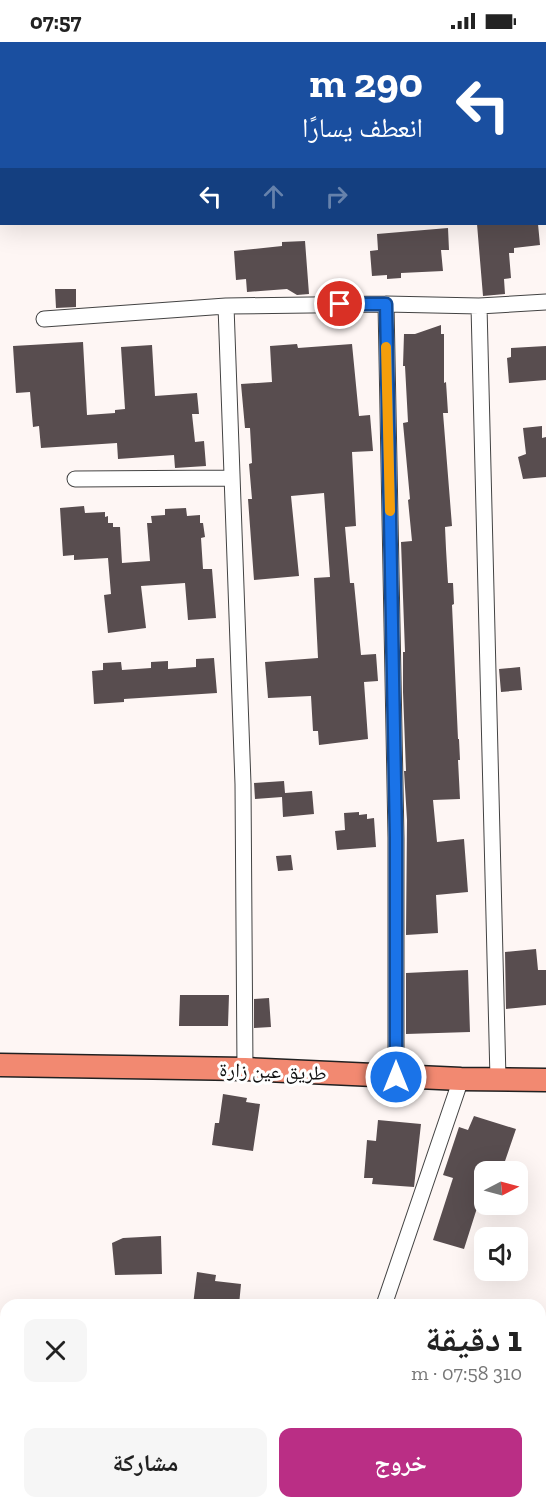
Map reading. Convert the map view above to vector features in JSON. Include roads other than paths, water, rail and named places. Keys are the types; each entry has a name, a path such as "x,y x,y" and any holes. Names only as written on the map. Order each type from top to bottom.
{"main road":[{"name":"طريق عين زارة","path":"0,1065 546,1080"}],"street":[{"path":"44,319 226,306 386,304 479,306 546,302"},
{"path":"386,304 396,826 396,1077"},
{"path":"226,306 243,784 244,1070"},
{"path":"479,306 498,1079"},
{"path":"75,479 231,478"},
{"path":"386,1299 461,1079"}]}
